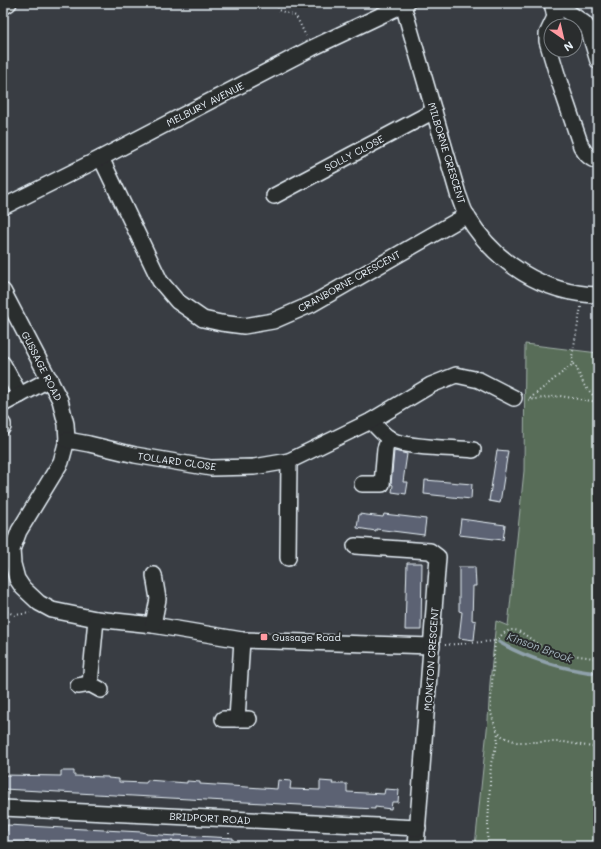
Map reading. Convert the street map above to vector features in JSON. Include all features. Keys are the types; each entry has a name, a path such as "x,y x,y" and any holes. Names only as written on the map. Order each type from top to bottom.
{"street":[{"path":"3,7 9,3"},
{"name":"MELBURY AVENUE","path":"3,207 101,158 312,48 405,4"},
{"name":"MILBORNE CRESCENT","path":"405,4 458,194 467,215 485,241 498,255 519,271 539,282 559,290 583,295 598,295"},
{"path":"598,61 588,28 584,23 560,9 547,34 547,41 581,146 592,160 598,160"},
{"name":"SOLLY CLOSE","path":"274,196 434,111"},
{"name":"CRANBORNE CRESCENT","path":"101,158 160,281 177,301 203,318 222,323 244,326 273,320 312,304 467,215"},
{"name":"GUSSAGE ROAD","path":"3,291 50,379 62,408 66,424 66,440 62,462 19,531 12,550 14,571 23,588 38,603 52,610 96,619 152,625 242,640 432,646"},
{"path":"3,364 20,395"},
{"name":"TOLLARD CLOSE","path":"66,440 135,455 211,468 254,467 289,461 371,420 431,385 456,375 480,380 514,398"},
{"path":"3,404 50,379"},
{"path":"371,420 381,433 393,441 413,445 473,450"},
{"path":"362,484 382,484 385,449 389,438"},
{"path":"288,558 289,461"},
{"name":"MONKTON CRESCENT","path":"355,546 430,551 438,557 416,846"},
{"path":"152,625 158,599 154,575"},
{"path":"90,686 96,619"},
{"path":"237,719 242,640"},
{"name":"BRIDPORT ROAD","path":"3,808 418,828"}],"path":[{"path":"278,3 278,10 296,16 312,48"},
{"path":"583,295 572,364 576,367 584,385 598,402"},
{"path":"572,364 528,400 560,396 598,402"},
{"path":"3,610 15,615 52,610"},
{"path":"432,646 495,641 506,632 512,630 520,632 541,646 560,653 598,658"},
{"path":"487,846 491,763 496,748 498,732 491,713 495,641"},
{"path":"496,729 503,737 518,742 564,742 598,748"}],"green space":[{"path":"525,344 598,353 598,846 475,846 488,720 496,621 508,626 524,471"}],"building":[{"path":"497,450 508,451 500,503 489,501"},
{"path":"394,451 407,454 403,482 408,482 406,494 392,492 393,485 391,484"},
{"path":"425,480 472,484 471,499 424,494"},
{"path":"359,514 383,517 384,514 426,519 424,535 357,528"},
{"path":"461,519 505,525 503,540 459,535"},
{"path":"407,563 422,563 421,630 405,630"},
{"path":"459,567 475,567 476,586 473,586 472,620 476,621 474,640 459,638 462,612 459,611"},
{"path":"61,771 74,771 74,776 108,777 119,779 119,782 146,783 147,780 187,783 187,781 200,782 200,784 277,789 278,780 291,781 290,789 320,790 320,781 333,782 332,784 347,784 347,792 384,794 385,789 399,790 398,802 392,802 391,809 375,807 375,809 3,789 3,775 61,776"},
{"path":"7,825 142,832 146,834 175,836 233,838 233,846 67,846 41,843 6,842 7,840 3,840 3,831 7,831"}],"waterway":[{"name":"Kinson Brook","path":"499,642 509,648 547,663 574,670 598,673"}],"place":[{"name":"Gussage Road","path":"264,637"}]}
